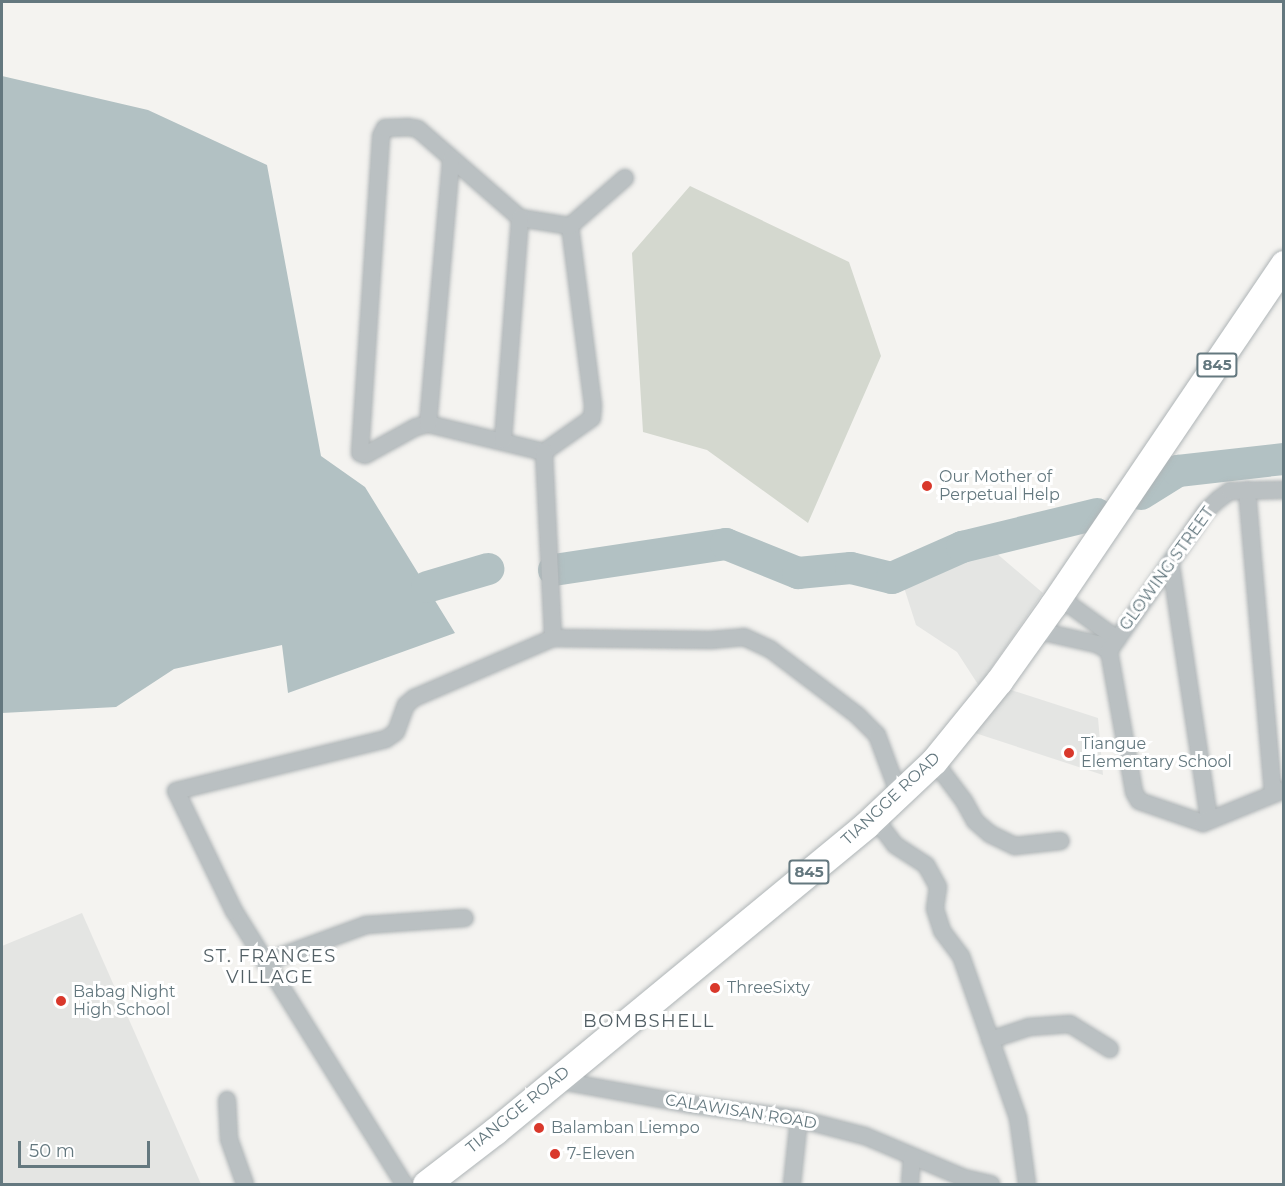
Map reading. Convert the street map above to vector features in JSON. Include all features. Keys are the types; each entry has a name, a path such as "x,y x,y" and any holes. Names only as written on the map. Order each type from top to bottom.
{"main road":[{"name":"TIANGGE ROAD","path":"426,1185 874,817 934,761 999,681 1059,597 1284,264"}],"street":[{"path":"544,452 503,440 428,424 416,427 365,455 360,453 381,136 384,128 418,129 520,219 570,225 625,178"},
{"path":"428,424 451,159"},
{"path":"503,440 520,219"},
{"path":"544,452 592,418 593,406 570,225"},
{"path":"544,452 553,638"},
{"path":"1059,597 1113,645 1134,792 1139,801 1206,822 1278,792 1247,490 1284,490"},
{"name":"GLOWING STREET","path":"1113,645 1206,512 1230,491 1247,490"},
{"path":"1171,565 1206,822"},
{"path":"1034,630 1097,644 1113,645"},
{"path":"404,1185 234,911 176,791 386,739 396,732 406,705 414,698 553,638 711,640 744,637 770,649 857,715 877,735 899,794"},
{"path":"934,761 964,801 975,821 990,834 1015,846 1061,841"},
{"path":"874,817 895,845 926,865 938,887 935,909 942,931 961,956 990,1040 1005,1073 1018,1118 1027,1185"},
{"path":"266,962 366,925 465,918"},
{"path":"990,1040 1029,1027 1070,1024 1110,1049"},
{"name":"CALAWISAN ROAD","path":"555,1080 676,1102 799,1119 865,1136 964,1178 991,1185"},
{"path":"227,1100 229,1139 245,1185"},
{"path":"792,1185 799,1119"},
{"path":"910,1185 912,1157"}],"shaded area":[{"path":"2,76 148,110 267,165 321,456 365,487 455,633 288,693 282,645 174,669 116,707 2,713"},
{"path":"690,186 849,262 881,356 808,523 707,450 643,432 632,253"},
{"path":"988,546 1043,593 979,686 957,652 916,625 901,578"},
{"name":"Tiangue Elementary School","path":"1008,689 1098,718 1103,775 972,732"},
{"path":"82,913 201,1184 2,1184 2,946"}],"waterway":[{"path":"1141,494 1178,471 1284,459"},
{"path":"554,570 726,544 798,573 851,568 892,578 962,547 1097,514"},
{"path":"427,587 488,569"}],"place":[{"name":"Our Mother of Perpetual Help","path":"927,486"},
{"name":"Tiangue Elementary School","path":"1069,753"},
{"name":"ThreeSixty","path":"715,988"},
{"name":"Babag Night High School","path":"61,1001"},
{"name":"Balamban Liempo","path":"539,1128"},
{"name":"7-Eleven","path":"555,1154"}],"district":[{"name":"ST. FRANCES VILLAGE","path":"270,967"},
{"name":"BOMBSHELL","path":"649,1021"}]}
